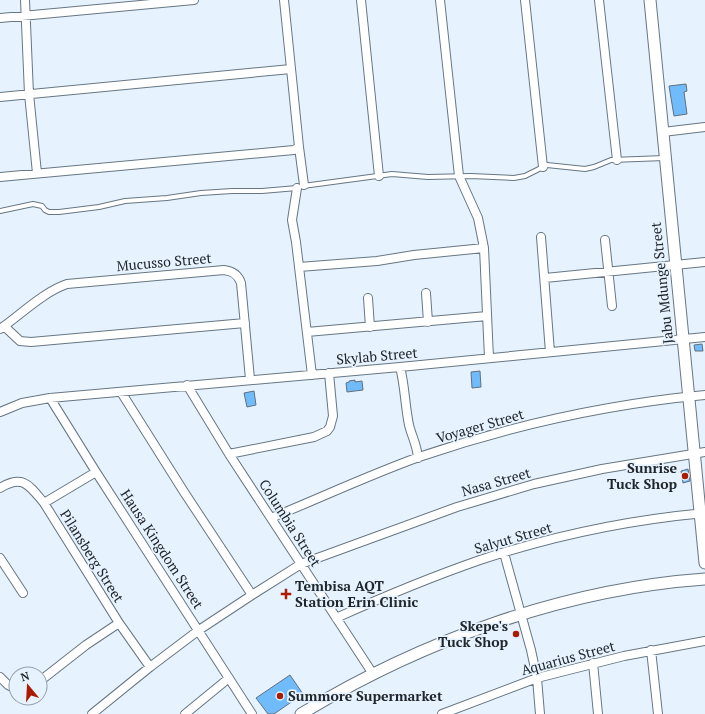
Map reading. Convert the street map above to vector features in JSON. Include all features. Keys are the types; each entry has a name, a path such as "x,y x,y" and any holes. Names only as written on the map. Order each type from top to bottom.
{"street":[{"path":"25,0 30,94 37,173"},
{"path":"0,18 194,0"},
{"path":"284,0 299,147 301,187 292,225 296,242 312,375"},
{"path":"361,0 379,176"},
{"path":"440,0 459,176 478,218 484,248 489,358"},
{"path":"525,0 543,166"},
{"path":"600,0 617,160"},
{"name":"Jabu Mdunge Street","path":"650,0 689,396 700,453 705,563"},
{"path":"0,96 291,69"},
{"path":"663,132 705,127"},
{"path":"0,177 294,150 299,147"},
{"path":"541,237 550,352"},
{"path":"605,240 612,306"},
{"path":"299,267 377,261 418,254 484,248"},
{"path":"544,278 705,262"},
{"name":"Mucusso Street","path":"2,328 46,295 67,284 224,270 233,272 240,278 250,379"},
{"path":"426,293 428,322"},
{"path":"368,298 370,327"},
{"path":"307,332 487,316"},
{"path":"2,328 20,341 31,342 245,323"},
{"name":"Skylab Street","path":"0,412 22,403 50,398 250,379 400,367 705,337"},
{"path":"400,367 403,377 410,426 416,445 418,458"},
{"path":"229,454 314,437 327,431 330,427 333,416 329,373"},
{"name":"Columbia Street","path":"187,385 229,454 373,674"},
{"path":"121,392 252,595"},
{"name":"Voyager Street","path":"271,518 418,458 501,432 558,418 689,396 705,395"},
{"name":"Hausa Kingdom Street","path":"50,398 252,714"},
{"name":"Nasa Street","path":"92,714 199,630 301,564 457,507 527,486 602,469 700,453"},
{"path":"44,502 96,472"},
{"name":"Pilansberg Street","path":"0,488 14,481 25,482 31,486 44,502 119,623 150,667"},
{"name":"Salyut Street","path":"336,618 418,583 480,560 544,541 633,523 703,513"},
{"path":"504,553 522,615 537,678 540,714"},
{"path":"0,558 23,593"},
{"path":"301,714 373,674 464,634 577,599 619,589 705,579"},
{"path":"48,675 86,645 119,623"},
{"name":"Aquarius Street","path":"442,714 537,678 593,663 651,650 705,641"},
{"path":"651,650 658,714"},
{"path":"593,663 598,714"},
{"path":"0,677 8,685"},
{"path":"185,714 229,678"}],"lane":[{"path":"0,211 33,204 39,205 46,211 52,213 99,207 125,201 161,199 196,193 262,191 392,174 428,177 459,176 514,178 530,174 543,166 554,165 585,169 617,160 665,158"}],"building":[{"path":"686,84 687,91 684,92 687,114 674,116 669,86"},
{"path":"702,344 703,351 695,351 694,345"},
{"path":"480,371 481,387 472,388 471,372"},
{"path":"355,380 355,382 362,381 363,390 347,392 346,383"},
{"path":"254,391 256,405 247,407 244,393"},
{"name":"Sunrise Tuck Shop","path":"688,469 690,481 683,483 681,471"},
{"name":"Summore Supermarket","path":"290,675 303,694 274,714 268,714 256,698"}],"place":[{"name":"Sunrise Tuck Shop","path":"685,476"},
{"name":"Tembisa AQT Station Erin Clinic","path":"286,594"},
{"name":"Skepe's Tuck Shop","path":"516,634"},
{"name":"Summore Supermarket","path":"280,696"}]}
